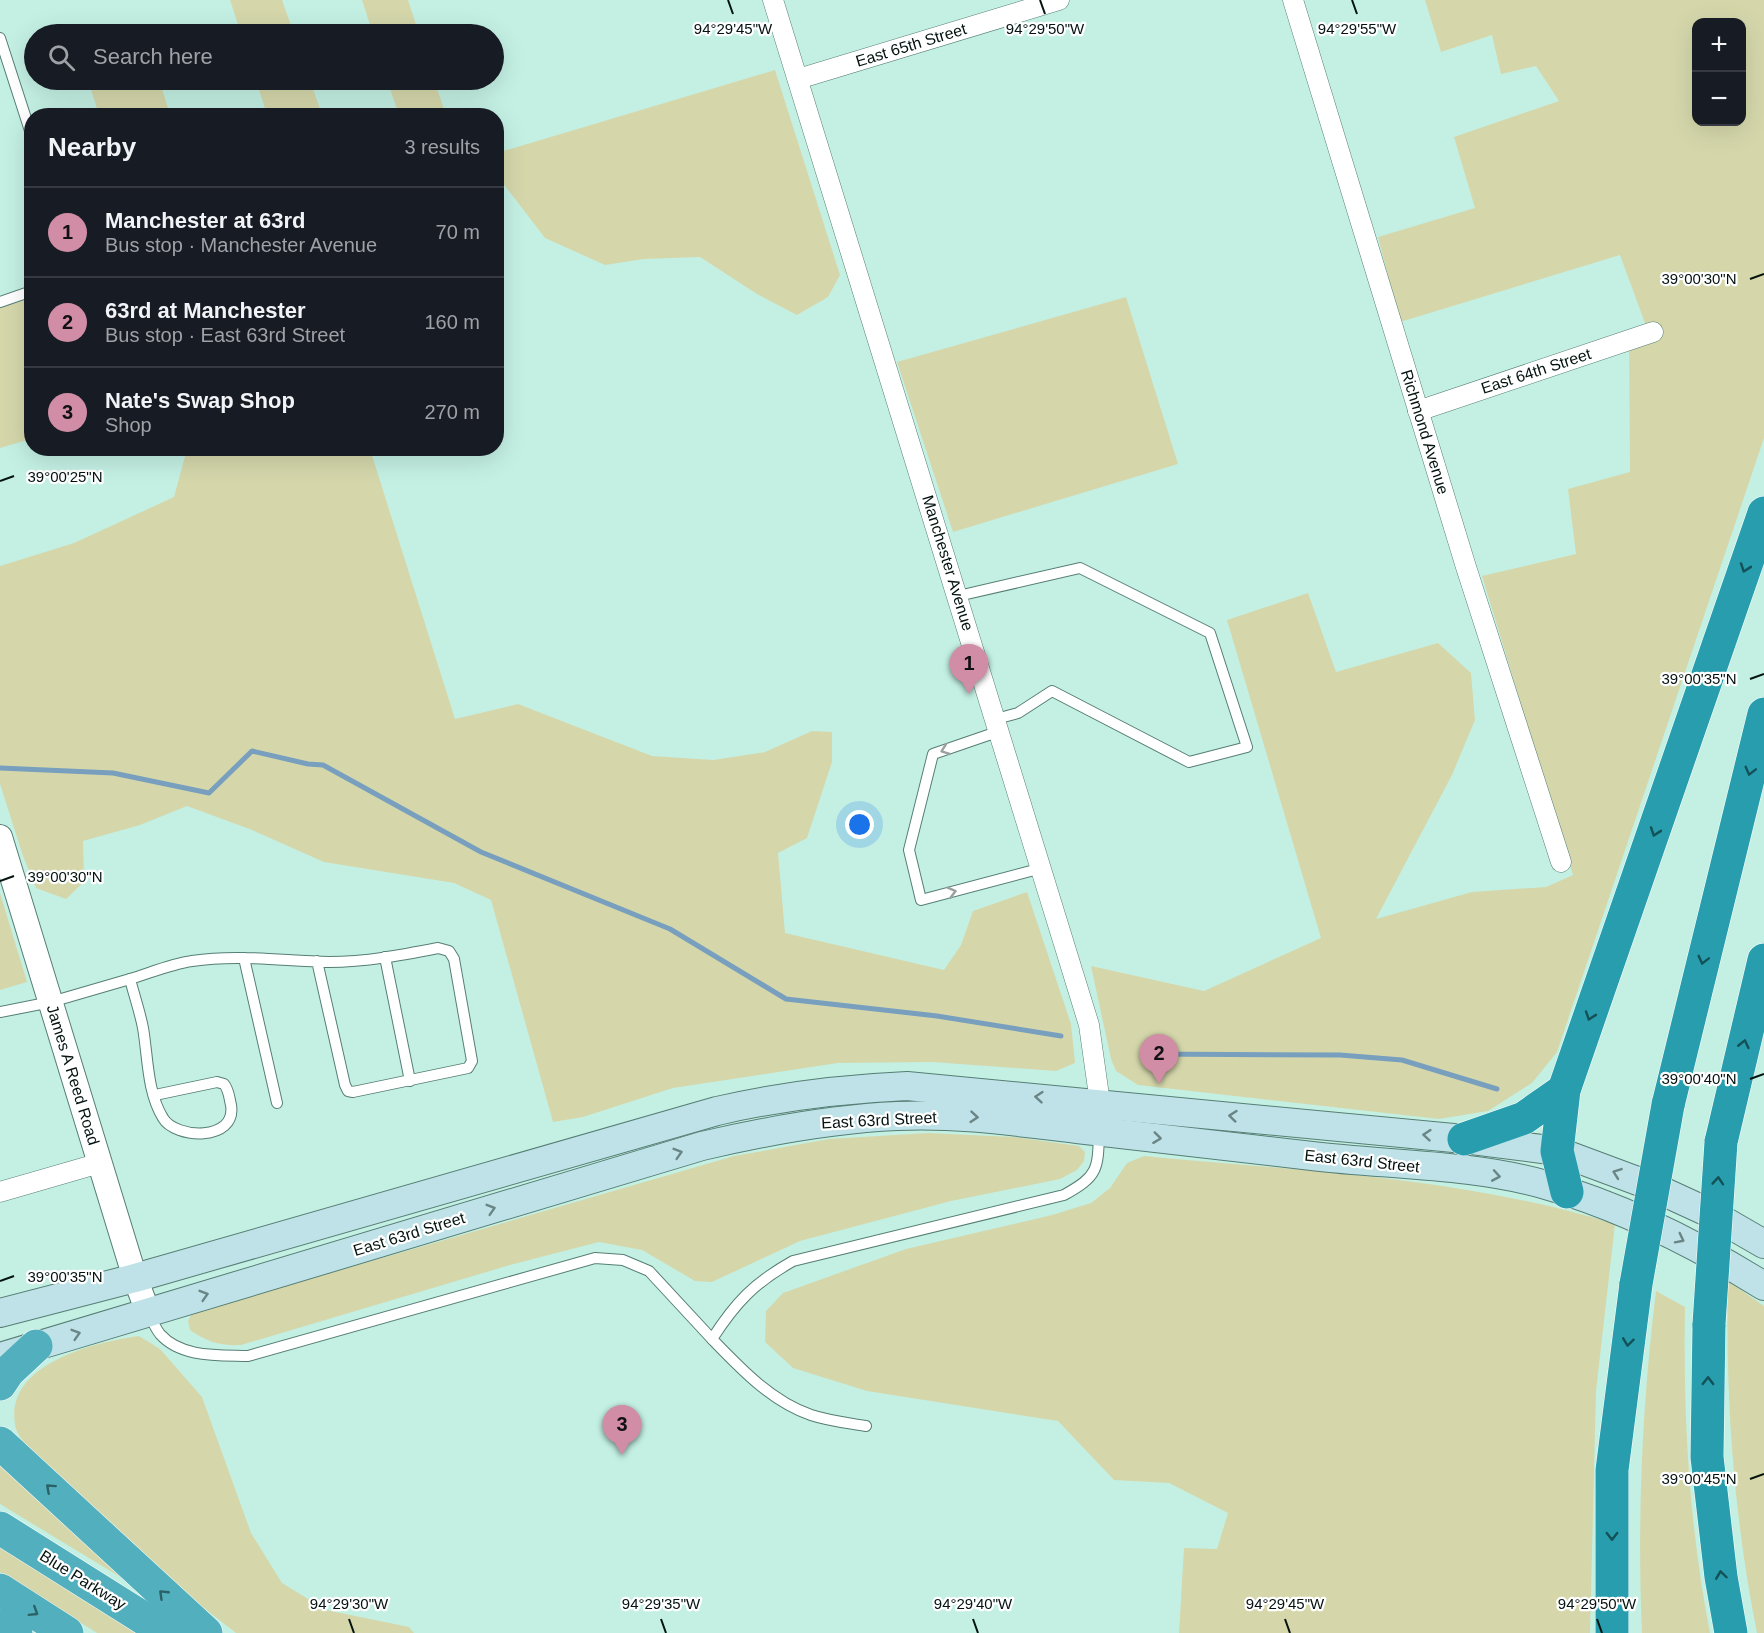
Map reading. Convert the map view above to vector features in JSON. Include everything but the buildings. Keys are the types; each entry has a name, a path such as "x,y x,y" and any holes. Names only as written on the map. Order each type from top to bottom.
{"highway":[{"path":"1567,1192 1557,1151 1564,1090 1764,513"},
{"path":"1612,1633 1612,1470 1635,1284 1668,1105 1764,714"},
{"path":"1731,1633 1721,1577 1707,1457 1709,1323 1721,1142 1764,960"},
{"path":"1464,1138 1524,1118 1564,1090"},
{"path":"0,1384 8,1372 36,1346"},
{"path":"2,1441 206,1633"},
{"name":"Blue Parkway","path":"0,1528 167,1633"},
{"path":"0,1590 67,1633"},
{"path":"0,1626 16,1633"}],"main road":[{"name":"East 63rd Street","path":"0,1313 135,1278 717,1111 776,1097 835,1089 907,1086 1464,1138 1557,1151 1651,1186 1712,1214 1764,1244"},
{"name":"East 63rd Street","path":"0,1357 690,1150 770,1130 826,1121 898,1116 969,1116 1386,1165 1462,1170 1544,1184 1645,1221 1719,1258 1764,1286"}],"street":[{"name":"Manchester Avenue","path":"773,0 1089,1025 1100,1103 1099,1131"},
{"name":"East 65th Street","path":"798,80 1059,0"},
{"name":"Richmond Avenue","path":"1293,0 1418,411 1561,862"},
{"name":"East 64th Street","path":"1418,411 1653,332"},
{"name":"James A Reed Road","path":"0,837 135,1278 148,1312"},
{"path":"0,1192 100,1163"}],"lane":[{"path":"0,38 24,112"},
{"path":"0,302 24,294"},
{"path":"958,596 1080,568 1210,633 1247,747 1190,762 1052,691 998,725 933,754 909,850 921,900 1042,868"},
{"path":"0,1012 51,1002 189,961 244,958 317,961 385,957 438,948 449,951 454,959 472,1061 468,1068 410,1081 348,1091 317,961"},
{"path":"385,957 410,1081"},
{"path":"244,958 277,1103"},
{"path":"130,979 155,1095 163,1119 170,1126 183,1132 224,1128 231,1122 230,1097 224,1084 217,1082 155,1095"},
{"path":"712,1339 734,1305 761,1279 792,1261 1064,1195 1086,1183 1098,1164 1099,1131"},
{"path":"148,1312 159,1334 179,1348 213,1355 248,1356 595,1258 623,1260 649,1271 746,1375 782,1400 812,1415 866,1426"}],"green space":[{"path":"230,0 282,0 290,24 238,24"},
{"path":"362,0 408,0 416,24 370,24"},
{"path":"1425,0 1764,0 1764,438 1557,1052 1532,1083 1488,1111 1439,1119 1138,1085 1116,1071 1111,1059 1091,966 1204,991 1321,938 1227,620 1308,593 1336,672 1438,643 1471,673 1475,720 1452,775 1376,919 1472,892 1546,887 1573,875 1482,576 1576,554 1568,489 1630,472 1629,340 1649,334 1620,255 1400,322 1378,237 1475,208 1454,137 1559,101 1536,66 1501,74 1492,35 1441,52"},
{"path":"775,70 840,275 828,297 797,315 757,294 700,257 644,259 605,265 545,238 504,185 504,151"},
{"path":"91,90 162,90 168,108 97,108"},
{"path":"259,90 313,90 320,108 265,108"},
{"path":"390,90 437,90 444,108 397,108"},
{"path":"1126,297 1178,464 953,532 897,362"},
{"path":"24,301 24,441 0,448 0,307"},
{"path":"185,456 372,456 455,719 518,704 652,756 713,760 765,752 812,731 832,732 832,762 807,838 778,853 785,933 944,970 961,945 973,911 1027,892 1071,1024 1075,1063 1056,1071 932,1062 838,1063 673,1088 583,1117 553,1122 491,900 454,883 324,862 252,830 187,806 140,825 83,841 84,882 66,899 36,888 23,856 0,784 0,566 74,543 174,497"},
{"path":"0,893 27,982 0,990"},
{"path":"928,1133 1014,1137 1079,1146 1085,1152 1084,1161 1077,1170 1060,1179 951,1201 800,1241 712,1282 695,1281 642,1250 599,1242 510,1265 241,1345 214,1342 190,1330 188,1321 192,1313 734,1156 829,1139"},
{"path":"1144,1156 1322,1172 1441,1186 1558,1208 1615,1224 1596,1391 1590,1633 1179,1633 1184,1548 1217,1549 1228,1513 1169,1483 1114,1480 1058,1421 867,1391 793,1368 765,1342 766,1311 783,1293 906,1249 1052,1215 1091,1203 1110,1188 1127,1163"},
{"path":"1728,1281 1764,1306 1764,1633 1757,1633 1737,1502 1728,1369"},
{"path":"1656,1291 1685,1307 1686,1430 1692,1511 1710,1633 1642,1633 1640,1547 1642,1462 1647,1376"},
{"path":"139,1336 160,1349 202,1397 251,1533 282,1583 326,1610 409,1627 414,1633 236,1633 187,1595 34,1456 16,1429 15,1407 22,1388 36,1373 76,1351"},
{"path":"0,1461 140,1589 0,1504"},
{"path":"0,1541 146,1633 97,1633 0,1572"}],"waterway":[{"path":"0,768 113,773 209,793 252,751 308,764 323,765 481,852 670,929 786,999 937,1016 1061,1036"},
{"path":"1146,1054 1340,1055 1402,1060 1497,1089"}],"place":[{"name":"Manchester at 63rd","path":"969,694"},
{"name":"63rd at Manchester","path":"1159,1084"},
{"name":"Nate's Swap Shop","path":"622,1455"}]}
